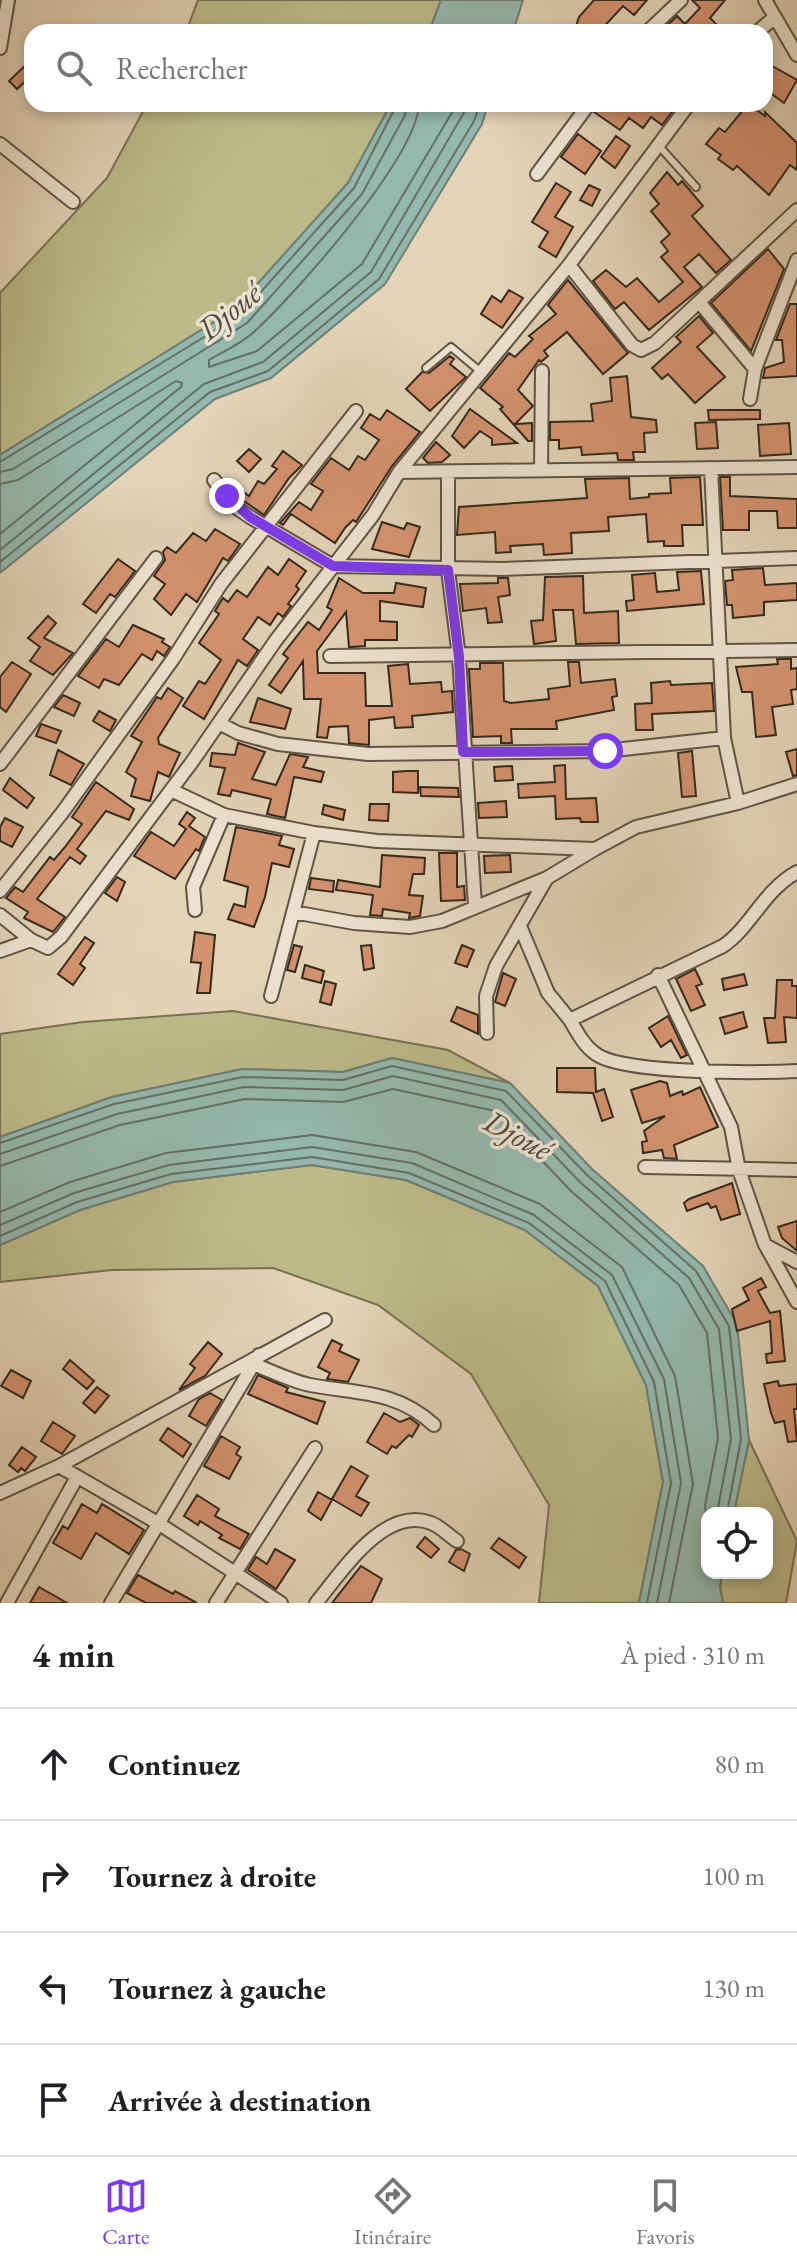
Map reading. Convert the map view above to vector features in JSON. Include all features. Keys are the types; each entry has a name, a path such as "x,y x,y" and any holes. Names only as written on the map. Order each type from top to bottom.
{"street":[{"path":"0,48 8,0"},
{"path":"656,24 681,0"},
{"path":"765,0 797,55"},
{"path":"767,24 774,18"},
{"path":"537,174 583,112"},
{"path":"0,915 31,940 48,948 61,937 373,515 399,472 569,265 683,112"},
{"path":"0,144 73,202"},
{"path":"569,265 636,349 646,349 797,210"},
{"path":"750,399 755,369 797,260"},
{"path":"699,302 755,369"},
{"path":"541,470 542,371"},
{"path":"0,891 62,813 265,526 356,411"},
{"path":"399,472 797,467"},
{"path":"711,468 724,738 738,803"},
{"path":"448,472 448,570 459,657 475,906"},
{"path":"214,480 234,506 333,566 448,570 797,558"},
{"path":"0,764 156,558"},
{"path":"330,656 459,657 797,650"},
{"path":"219,723 256,739 333,752 605,751 724,738"},
{"path":"293,912 354,923 410,927 442,921 547,878 636,827 738,803 797,784"},
{"path":"171,790 224,815 314,833 377,841 595,849"},
{"path":"195,910 193,887 224,815"},
{"path":"271,996 314,833"},
{"path":"570,1020 730,942 755,909 797,872"},
{"path":"487,1033 486,996 496,966 547,878"},
{"path":"520,926 548,993 584,1043 609,1061 705,1069 797,1071"},
{"path":"0,951 31,940"},
{"path":"658,975 731,1127 739,1170 765,1245 797,1302"},
{"path":"645,1167 797,1170"},
{"path":"765,1245 797,1262"},
{"path":"0,1493 59,1466 258,1360 325,1320"},
{"path":"258,1360 305,1384 393,1397 414,1407 434,1425"},
{"path":"111,1603 161,1525 258,1360"},
{"path":"216,1603 315,1448"},
{"path":"59,1466 161,1525 281,1603"},
{"path":"7,1603 77,1477"},
{"path":"316,1603 368,1540 407,1520 431,1523 457,1541"}],"lane":[{"path":"658,145 696,187"},
{"path":"426,368 451,347 481,372"}],"shaded area":[{"path":"198,0 441,0 432,24 189,24"},
{"path":"143,112 387,112 348,183 235,309 0,455 0,293 107,178"},
{"path":"233,1011 448,1050 510,1083 392,1058 343,1072 242,1069 112,1097 0,1137 0,1034 83,1022"},
{"path":"312,1165 406,1180 525,1230 598,1286 646,1385 663,1482 639,1603 539,1603 549,1505 471,1374 378,1305 273,1268 112,1270 0,1282 0,1245 80,1210 173,1182"},
{"path":"749,1440 797,1541 786,1603 723,1603 721,1579 773,1579 773,1507 735,1507"}],"water":[{"path":"441,0 523,0 516,24 432,24"},
{"path":"387,112 486,112 482,124 385,284 271,378 215,399 0,573 0,455 235,309 348,183"},
{"name":"Djoué","path":"392,1058 510,1083 592,1169 703,1266 737,1324 749,1440 735,1507 701,1507 701,1579 721,1579 723,1603 639,1603 663,1482 646,1385 598,1286 525,1230 406,1180 312,1165 173,1182 80,1210 0,1245 0,1137 112,1097 242,1069 343,1072"}],"building":[{"path":"594,0 647,0 634,15 623,6 606,24 577,24"},
{"path":"692,0 725,0 710,18 716,24 685,24 700,8"},
{"path":"677,16 685,24 668,24"},
{"path":"773,66 797,80 784,103 773,95"},
{"path":"24,67 24,82 17,89 9,81"},
{"path":"594,112 672,112 662,125 651,117 643,128 629,118 620,130"},
{"path":"741,112 759,112 765,116 765,112 797,143 797,170 790,165 769,195 737,166 733,170 718,159 721,155 706,144 719,128 725,132"},
{"path":"578,134 601,151 585,174 561,157"},
{"path":"616,136 630,146 615,168 601,157"},
{"path":"667,172 678,185 682,181 703,206 692,216 731,260 716,273 699,254 684,267 702,287 649,330 624,302 615,309 593,281 606,270 626,287 637,278 659,302 683,282 661,257 668,251 661,242 670,234 651,211 659,204 650,193"},
{"path":"556,183 571,192 555,217 573,227 556,257 539,247 548,232 532,222"},
{"path":"589,185 600,190 592,206 580,200"},
{"path":"768,249 784,269 751,351 711,303"},
{"path":"568,280 628,353 603,374 567,332 544,351 548,356 541,362 539,360 518,390 533,406 515,424 532,423 532,441 528,441 500,409 503,407 480,388 509,353 515,357 533,339 529,336 556,314 548,305"},
{"path":"509,290 523,298 502,328 481,314 492,296 501,302"},
{"path":"790,304 797,304 797,376 763,378 765,368 784,362 782,340 776,340"},
{"path":"699,316 713,333 697,347 725,377 695,403 668,374 662,379 652,368 681,342 676,337"},
{"path":"450,356 454,359 450,364 466,377 430,411 406,389 422,372 429,373"},
{"path":"627,376 631,417 656,420 657,432 644,433 645,452 633,452 634,460 618,460 617,453 582,455 581,447 559,449 559,440 550,440 550,422 593,421 591,404 612,401 610,378"},
{"path":"470,409 517,443 492,445 492,439 480,431 464,448 452,436"},
{"path":"387,410 420,432 392,466 356,522 353,520 345,528 335,543 291,514 283,525 280,523 299,502 311,510 323,491 311,484 331,458 349,470 358,456 365,460 379,440 361,428 370,414 380,420"},
{"path":"708,410 760,410 760,419 709,420"},
{"path":"716,422 718,448 697,449 695,423"},
{"path":"789,423 791,454 760,456 758,425"},
{"path":"436,442 450,455 442,462 428,463 423,458"},
{"path":"249,449 261,459 249,472 237,461"},
{"path":"283,451 302,465 289,478 264,515 238,497 242,491 249,496 258,481 264,484 277,469 272,466"},
{"path":"700,477 703,525 682,525 683,546 664,546 664,541 648,542 646,514 608,517 609,531 571,533 572,553 544,555 543,544 510,546 511,552 496,553 495,532 457,535 459,507 587,498 585,479 629,478 630,499 649,497 649,494 671,493 670,478"},
{"path":"720,477 730,477 730,496 797,499 797,528 778,528 777,511 749,511 749,530 723,530"},
{"path":"382,522 404,529 407,523 420,527 409,557 372,549"},
{"path":"215,529 240,544 228,561 223,558 197,602 186,594 171,615 154,599 165,584 154,576 165,560 163,552 167,547 176,553 193,533 206,541"},
{"path":"118,559 135,571 115,597 110,594 96,613 83,604"},
{"path":"289,559 306,571 296,586 299,589 288,604 291,606 283,617 278,613 270,625 258,617 243,639 258,650 247,666 238,660 204,719 183,706 199,681 205,684 221,660 199,643 219,614 215,611 223,598 228,602 237,590 247,597 268,567 278,575"},
{"path":"763,568 765,585 797,583 797,600 764,602 764,615 733,618 732,605 727,605 725,581 733,580 732,570"},
{"path":"701,571 704,604 627,611 626,601 634,600 632,575 655,573 657,592 679,590 677,572"},
{"path":"583,576 584,613 618,611 619,643 576,644 573,610 553,610 556,641 534,644 531,621 543,620 545,577"},
{"path":"339,578 363,593 394,593 396,583 426,588 423,607 380,601 380,621 397,622 397,640 365,640 365,646 352,647 349,647 346,612 317,651 318,673 365,673 366,706 392,706 388,666 408,664 410,684 441,682 442,692 452,691 453,712 412,716 413,727 395,728 394,717 369,720 369,745 349,743 348,726 329,727 327,738 317,737 321,699 304,699 303,661 281,693 269,685 288,658 283,654 308,622 319,630 332,610 327,607"},
{"path":"498,578 508,578 510,595 498,597 502,622 488,623 486,608 463,611 460,584 498,583"},
{"path":"48,616 56,623 44,638 73,653 53,675 30,661 40,647 28,638"},
{"path":"133,625 164,639 162,642 170,647 164,656 157,651 152,660 142,654 119,685 104,679 99,688 78,676 106,639 119,647"},
{"path":"777,659 791,659 791,669 797,668 797,689 791,690 793,704 772,707 776,735 756,737 752,692 742,692 736,667 778,664"},
{"path":"12,662 31,674 6,712 0,707 0,677"},
{"path":"568,662 579,662 581,683 615,679 617,696 612,697 614,710 556,721 557,729 511,729 512,743 501,743 501,736 473,737 469,669 480,669 480,663 503,663 504,701 511,703 549,699 548,689 570,686"},
{"path":"670,681 671,685 712,683 714,711 652,714 653,730 636,730 635,704 652,703 651,683"},
{"path":"168,688 183,698 158,738 159,744 180,753 169,777 158,772 150,801 131,796 136,779 126,772 142,742 131,736 157,697 161,699"},
{"path":"63,695 80,703 74,716 54,707"},
{"path":"258,698 291,709 285,729 250,722"},
{"path":"99,711 116,720 110,731 93,721"},
{"path":"41,724 61,731 56,743 36,736"},
{"path":"238,743 265,752 252,779 276,785 290,754 308,757 303,767 324,772 321,782 294,777 285,818 267,814 271,799 232,790 230,796 218,794 225,768 210,766 212,753 235,755"},
{"path":"797,749 797,775 793,776 786,752"},
{"path":"58,750 84,764 71,785 50,775"},
{"path":"692,751 696,796 682,797 678,753"},
{"path":"565,765 566,799 596,798 598,822 581,822 580,818 556,819 555,796 519,798 518,784 555,782 554,766"},
{"path":"512,766 513,780 495,781 494,767"},
{"path":"418,771 418,793 393,792 393,772"},
{"path":"10,778 34,798 27,808 3,790"},
{"path":"96,782 134,809 129,820 106,811 77,849 86,856 80,864 70,857 37,899 65,917 53,932 24,918 28,912 6,898 15,887 23,892 50,857 54,860 65,847 82,824 72,817"},
{"path":"420,787 458,788 459,797 421,796"},
{"path":"506,801 507,817 479,818 478,803"},
{"path":"370,804 389,804 388,821 369,820"},
{"path":"324,805 345,810 343,820 322,814"},
{"path":"187,812 195,818 189,826 205,837 199,851 196,849 175,879 134,856 151,832 174,846 186,829 179,824"},
{"path":"5,818 23,827 12,847 0,841 0,827"},
{"path":"236,827 282,836 279,845 294,849 289,867 272,863 265,897 254,927 228,919 234,904 245,907 248,887 224,880"},
{"path":"439,853 457,853 457,887 464,886 465,900 441,901"},
{"path":"382,855 425,858 424,874 413,874 409,895 423,896 420,916 409,918 410,913 383,909 382,916 370,915 373,895 336,890 338,880 380,887"},
{"path":"510,855 511,872 485,873 484,856"},
{"path":"117,877 125,882 117,901 105,893"},
{"path":"311,878 334,881 333,892 309,889"},
{"path":"195,932 215,935 210,993 197,993 201,963 191,962"},
{"path":"85,937 94,943 80,964 85,968 73,985 58,974"},
{"path":"294,945 302,947 295,972 287,970"},
{"path":"371,945 374,968 364,970 361,946"},
{"path":"462,945 474,950 467,967 455,963"},
{"path":"305,965 324,971 321,983 302,978"},
{"path":"695,969 702,984 696,986 705,1005 691,1011 676,979"},
{"path":"503,973 516,979 505,1006 495,1002"},
{"path":"744,974 747,985 724,990 722,979"},
{"path":"777,980 792,980 792,986 797,986 797,1018 784,1017 786,1042 768,1043 764,1018 775,1018"},
{"path":"325,981 336,984 331,1005 320,1002"},
{"path":"457,1007 478,1015 478,1034 451,1021"},
{"path":"743,1012 747,1027 725,1034 720,1018"},
{"path":"668,1016 687,1055 681,1058 671,1040 661,1047 649,1028"},
{"path":"557,1068 595,1068 596,1092 604,1089 613,1117 602,1121 593,1093 557,1092"},
{"path":"660,1081 667,1083 670,1096 682,1091 683,1095 700,1087 718,1127 674,1145 677,1159 664,1158 662,1150 643,1153 642,1142 647,1141 644,1131 665,1116 642,1123 631,1090"},
{"path":"732,1183 740,1214 721,1220 716,1206 711,1208 708,1203 687,1211 684,1203 689,1199"},
{"path":"797,1221 797,1251 782,1238 778,1227"},
{"path":"761,1278 766,1287 758,1291 770,1313 780,1311 785,1361 767,1363 766,1354 772,1353 770,1321 737,1331 732,1309 749,1300 743,1288"},
{"path":"332,1340 342,1345 339,1351 359,1360 348,1382 327,1379 330,1373 318,1367"},
{"path":"208,1342 222,1354 205,1376 179,1390 195,1368 190,1364"},
{"path":"70,1360 94,1381 87,1389 63,1369"},
{"path":"11,1370 31,1381 23,1398 1,1386"},
{"path":"258,1375 288,1388 286,1392 325,1402 317,1424 248,1394"},
{"path":"778,1381 779,1386 797,1384 797,1409 794,1409 797,1441 788,1442 784,1421 775,1423 771,1413 764,1384"},
{"path":"97,1387 109,1396 95,1413 83,1403"},
{"path":"210,1393 222,1400 206,1426 189,1416 199,1399"},
{"path":"384,1413 400,1422 410,1418 419,1425 412,1437 409,1435 396,1448 392,1446 387,1454 367,1442"},
{"path":"53,1422 75,1436 62,1454 41,1441"},
{"path":"168,1428 191,1444 183,1457 160,1440"},
{"path":"221,1436 240,1447 236,1454 241,1457 229,1479 204,1466"},
{"path":"22,1447 36,1457 25,1471 21,1468 18,1472 9,1465"},
{"path":"351,1466 368,1476 356,1496 369,1503 361,1516 332,1499"},
{"path":"318,1492 332,1500 321,1520 308,1511"},
{"path":"197,1495 219,1509 215,1516 249,1534 240,1549 219,1538 222,1535 200,1521 198,1525 184,1516"},
{"path":"82,1504 97,1513 102,1504 144,1530 129,1554 96,1533 81,1559 53,1543 63,1526 68,1529"},
{"path":"425,1537 439,1549 431,1558 417,1547"},
{"path":"499,1538 526,1557 519,1568 491,1548"},
{"path":"275,1549 295,1560 276,1589 248,1570 256,1557 267,1564"},
{"path":"456,1550 470,1554 464,1571 449,1562"},
{"path":"361,1566 382,1579 371,1603 332,1603"},
{"path":"138,1575 197,1603 146,1603 127,1593"},
{"path":"39,1587 67,1603 30,1603"}],"route":[{"path":"227,496 234,506 250,517 333,566 448,570 459,657 463,752 605,751"}]}
